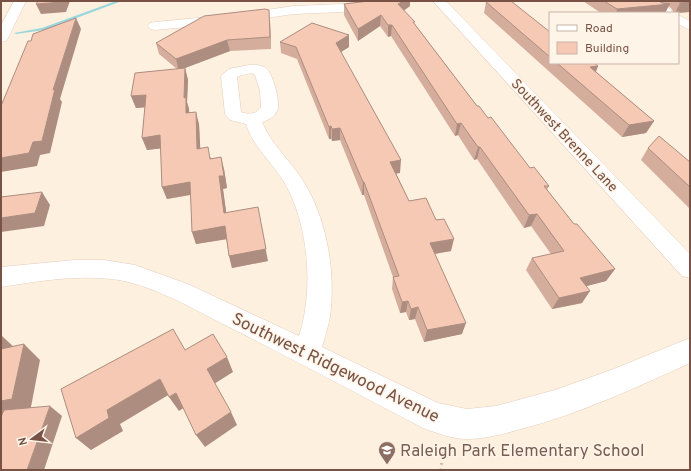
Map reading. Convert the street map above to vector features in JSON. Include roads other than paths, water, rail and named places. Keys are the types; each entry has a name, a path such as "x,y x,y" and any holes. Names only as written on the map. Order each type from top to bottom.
{"street":[{"path":"1,38 20,1"},
{"path":"155,26 230,19 294,10 341,8 401,1"},
{"name":"Southwest Brenne Lane","path":"440,1 690,269"},
{"path":"646,1 665,12"},
{"path":"679,20 690,26"},
{"path":"253,119 257,133 294,182 310,219 315,243 318,279 317,318 307,352"},
{"name":"Southwest Ridgewood Avenue","path":"1,277 57,270 97,269 119,272 171,287 307,352 434,417 454,423 471,424 491,422 563,402 594,391 690,350"}],"waterway":[{"path":"16,33 43,29 120,1"}],"place":[{"name":"Raleigh Park Elementary School","path":"387,465"}]}
